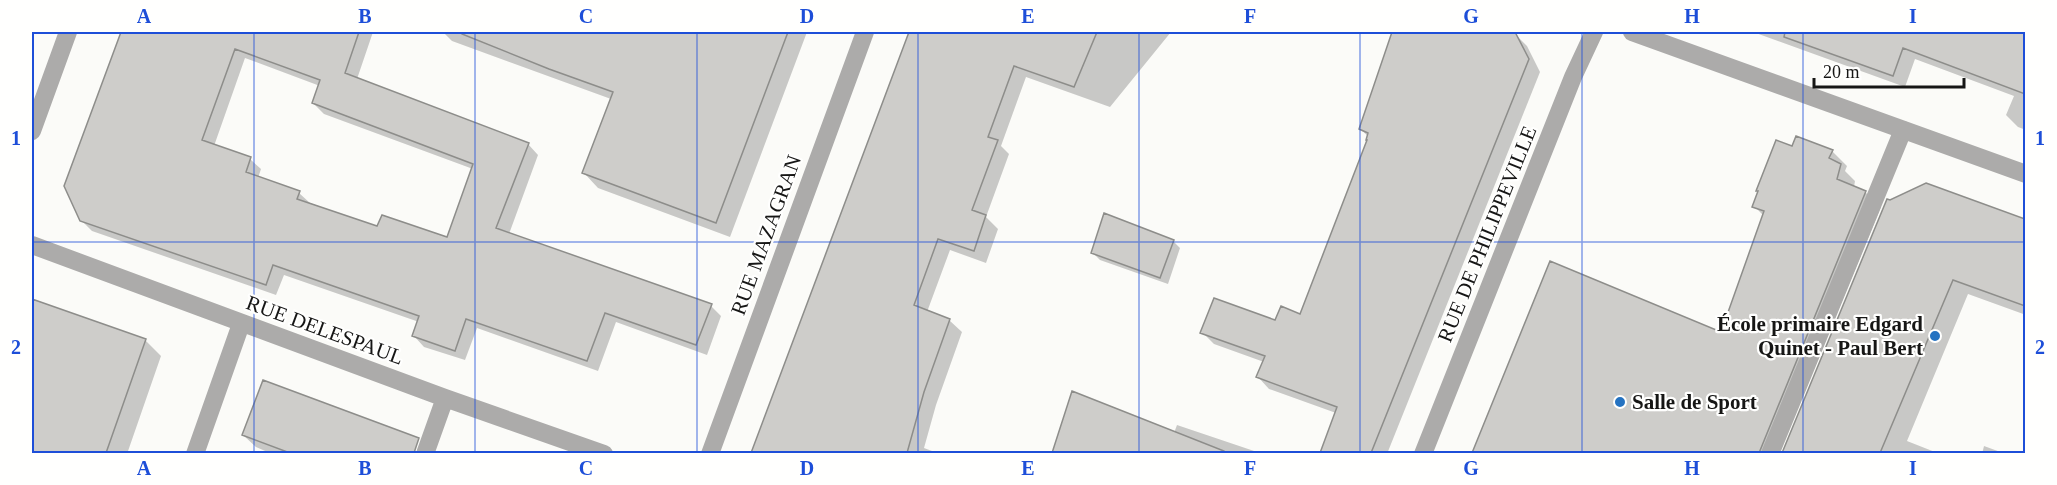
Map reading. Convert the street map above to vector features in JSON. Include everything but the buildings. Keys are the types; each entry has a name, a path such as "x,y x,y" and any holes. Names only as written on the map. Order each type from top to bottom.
{"street":[{"path":"32,131 68,32"},
{"name":"RUE MAZAGRAN","path":"710,453 865,32"},
{"name":"RUE DE PHILIPPEVILLE","path":"1424,453 1569,88 1594,32"},
{"path":"1632,32 2025,174"},
{"path":"1770,453 1903,130"},
{"name":"RUE DELESPAUL","path":"32,245 241,324 604,453"},
{"path":"195,453 241,324"},
{"path":"425,453 445,398"}],"place":[{"name":"École primaire Edgard Quinet - Paul Bert","path":"1935,336"},
{"name":"Salle de Sport","path":"1620,402"}]}
